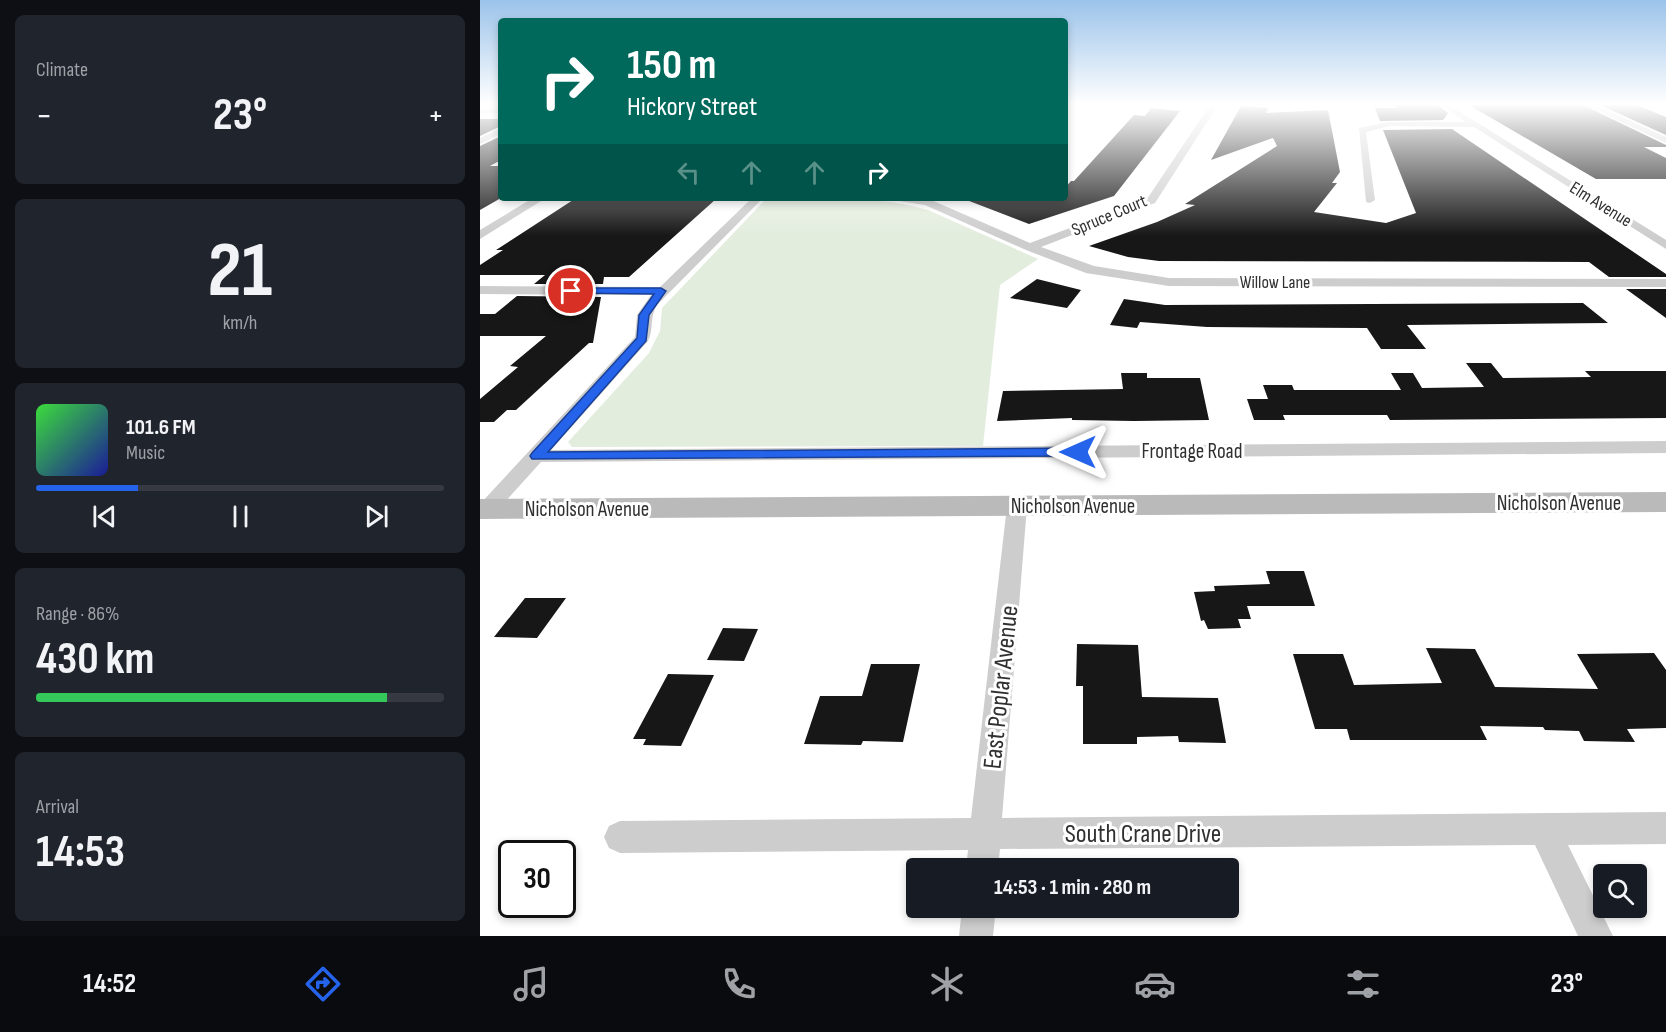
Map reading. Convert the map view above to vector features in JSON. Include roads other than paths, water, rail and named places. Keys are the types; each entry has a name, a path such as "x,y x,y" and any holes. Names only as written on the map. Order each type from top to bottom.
{"main road":[{"name":"Nicholson Avenue","path":"484,509 1666,502"}],"street":[{"name":"Spruce Court","path":"1030,247 1151,201 1185,149"},
{"path":"1364,149 1370,200"},
{"name":"Elm Avenue","path":"1513,149 1666,245"},
{"path":"480,235 536,201"},
{"path":"484,509 537,456 643,338 644,315 661,291 755,201"},
{"name":"Willow Lane","path":"934,201 1030,247 1091,270 1169,282 1666,283"},
{"path":"480,290 661,291"},
{"name":"Frontage Road","path":"537,456 1666,447"},
{"name":"East Poplar Avenue","path":"983,858 1017,506"},
{"name":"South Crane Drive","path":"620,837 1666,828"},
{"path":"1544,830 1596,936"},
{"path":"976,936 978,918"}]}
